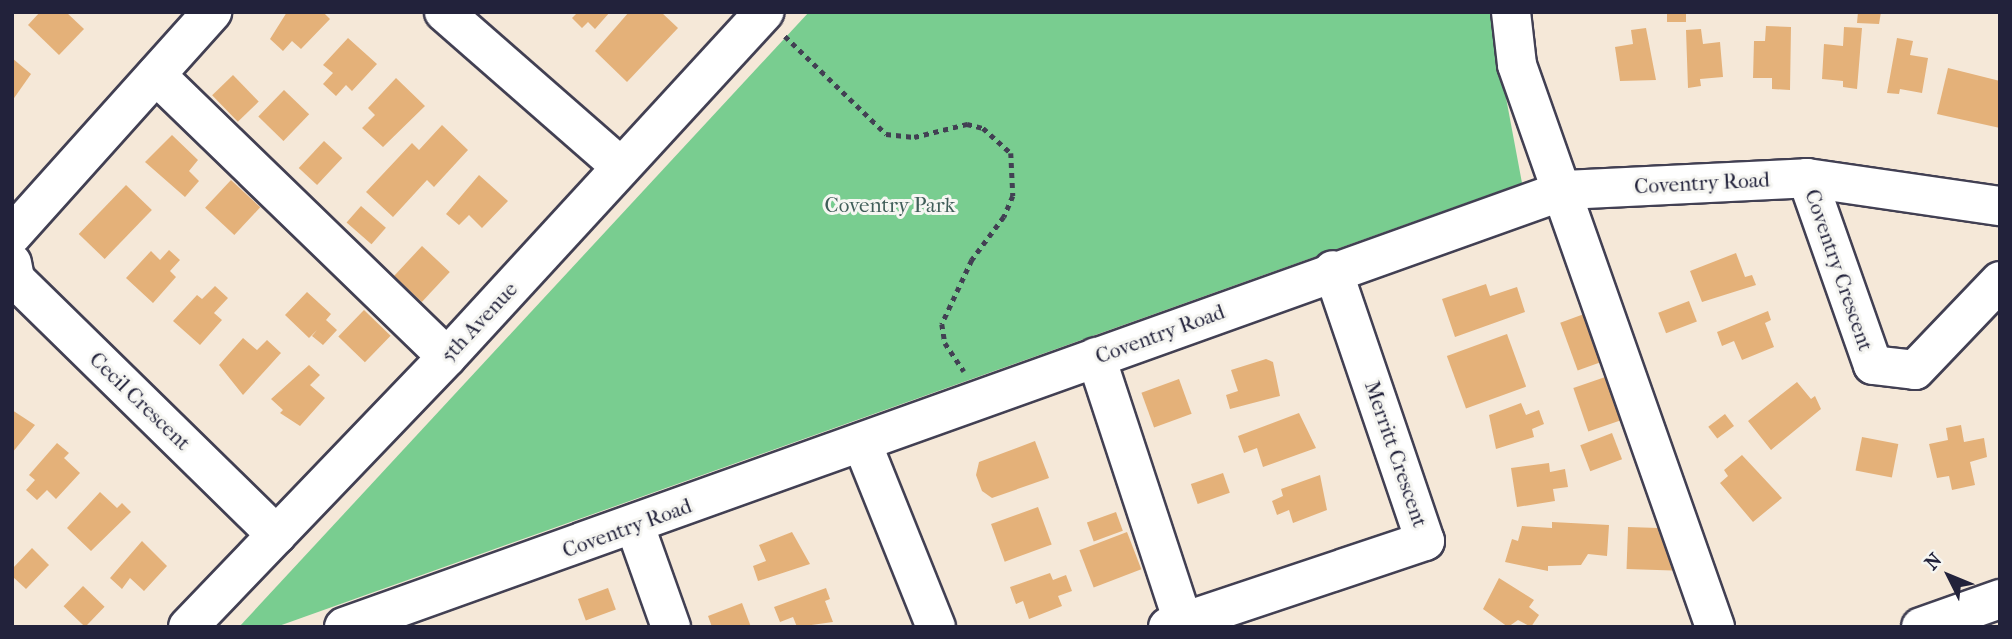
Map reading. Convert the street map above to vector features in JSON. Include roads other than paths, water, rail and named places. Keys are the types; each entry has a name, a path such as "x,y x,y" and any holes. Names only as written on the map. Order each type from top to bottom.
{"street":[{"path":"12,235 212,12"},
{"path":"444,12 621,167"},
{"path":"1511,12 1517,65 1565,190 1715,627"},
{"name":"5th Avenue","path":"188,627 447,357 760,16"},
{"path":"156,75 447,357"},
{"name":"Coventry Road","path":"344,627 406,616 635,526 1334,270 1565,190 1807,178 2000,206"},
{"name":"Coventry Crescent","path":"1807,178 1873,365 1915,370 2000,281"},
{"name":"Cecil Crescent","path":"12,263 15,279 276,535"},
{"name":"Merritt Crescent","path":"1175,624 1425,541 1334,270"},
{"path":"1096,357 1175,624"},
{"path":"862,443 936,627"},
{"path":"635,526 671,627"},
{"path":"1921,627 2000,599"}],"park label":[{"name":"Coventry Park","path":"890,205"}]}
